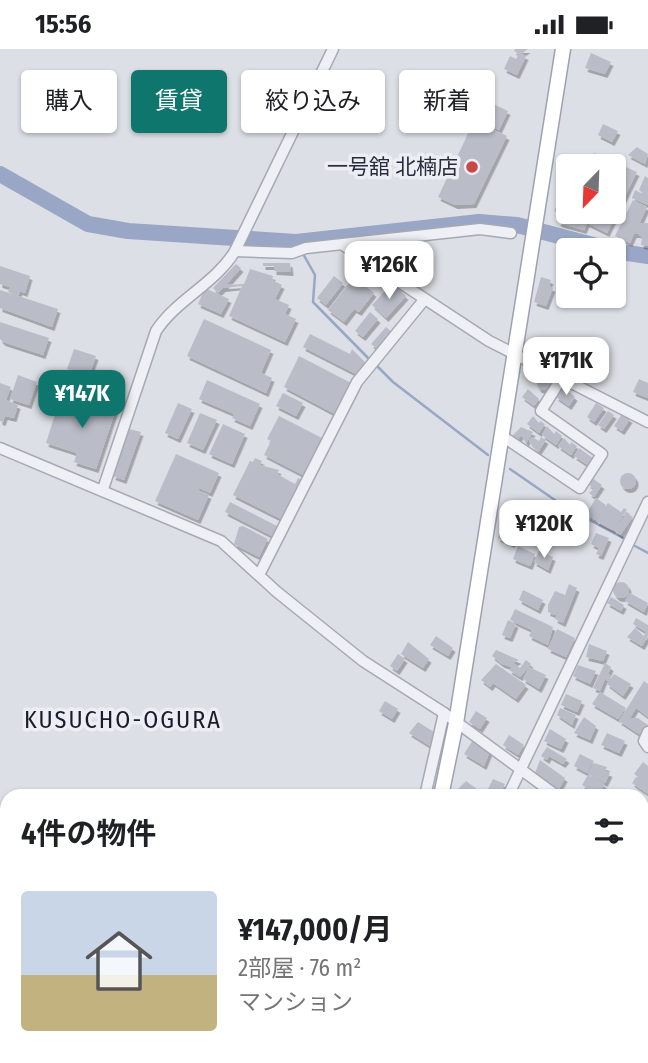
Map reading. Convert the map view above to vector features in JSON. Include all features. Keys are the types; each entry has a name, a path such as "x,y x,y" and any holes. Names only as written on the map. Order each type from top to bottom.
{"main road":[{"path":"442,789 456,723 563,49"}],"street":[{"path":"103,489 156,331 169,311 222,270 236,249 333,49"},
{"path":"236,249 292,253 300,249 480,229 511,233"},
{"path":"343,245 424,300 516,354 648,422"},
{"path":"259,575 357,382 424,300"},
{"path":"502,436 580,488 602,454 541,411 561,379"},
{"path":"0,448 103,489 221,541 363,661 444,713 547,789"},
{"path":"512,789 648,502"},
{"path":"427,789 444,713"},
{"path":"648,732 643,741 648,747"}],"building":[{"path":"515,49 528,49 521,54 526,56 517,75 504,69 510,56 516,59 519,54"},
{"path":"591,53 611,62 605,74 585,68"},
{"path":"495,105 508,111 499,130 495,128"},
{"path":"603,124 618,131 612,142 598,135"},
{"name":"一号舘 北楠店","path":"495,131 507,136 474,204 455,205 438,197 468,133 495,133"},
{"path":"637,147 648,154 645,164 628,155"},
{"path":"626,167 637,172 626,194"},
{"path":"645,176 648,178 648,205 632,198 635,190 645,195 639,190"},
{"path":"633,200 647,207 637,229 640,223 648,223 648,246 641,245 642,237 638,234 634,234 630,243 626,238 615,236 621,224 626,224 626,214"},
{"path":"562,224 587,224 584,230"},
{"path":"589,224 611,224 607,233"},
{"path":"263,263 290,263 291,272 274,271 274,266 263,266"},
{"path":"236,264 241,268 226,285 244,284 250,269 273,276 272,280 282,285 275,299 289,305 285,314 296,319 285,342 229,316 242,286 223,288 218,293 213,288"},
{"path":"0,266 30,276 25,293 20,291 18,296 8,292 10,287 0,284"},
{"path":"334,276 343,283 326,305 317,298"},
{"path":"354,277 374,293 359,312 354,309 344,322 328,310"},
{"path":"541,277 551,280 549,286 553,288 546,306 534,302"},
{"path":"392,283 406,296 386,318 372,305"},
{"path":"205,288 229,299 221,314 198,304"},
{"path":"0,290 58,309 52,327 0,308"},
{"path":"370,312 378,319 363,337 355,331"},
{"path":"204,319 271,350 261,373 272,378 266,393 187,356"},
{"path":"0,322 49,338 43,355 3,342 0,339"},
{"path":"386,327 392,332 378,349 371,344"},
{"path":"310,334 350,354 352,349 365,362 358,375 303,347"},
{"path":"74,349 96,356 89,376 67,369"},
{"path":"299,356 351,383 335,414 284,387"},
{"path":"18,375 37,382 29,405 10,399"},
{"path":"538,379 548,379 548,389 538,389"},
{"path":"639,379 648,383 648,398 633,392"},
{"path":"207,380 260,404 250,426 232,418 234,414 199,399"},
{"path":"0,383 11,387 6,400 18,405 14,418 5,416 3,422 0,421"},
{"path":"562,388 567,395 569,392 575,397 569,406 556,397"},
{"path":"528,389 539,399 534,406 522,397"},
{"path":"283,393 303,403 296,416 276,406"},
{"path":"74,396 116,409 96,469 74,462 77,453 46,443 58,405 70,409"},
{"path":"178,403 192,409 178,439 165,433"},
{"path":"596,403 604,408 594,422 587,417"},
{"path":"608,411 614,415 604,429 598,425"},
{"path":"200,413 217,420 203,450 187,443"},
{"path":"622,414 630,419 622,431 614,426"},
{"path":"279,416 324,439 305,476 264,455 271,441 267,439"},
{"path":"533,416 539,423 540,421 545,424 539,433 527,424"},
{"path":"223,424 245,434 232,464 209,454"},
{"path":"547,426 554,434 556,431 562,436 556,445 542,435"},
{"path":"521,427 533,432 526,443 521,435 518,440 512,436"},
{"path":"129,429 141,432 124,480 113,476"},
{"path":"532,437 539,441 541,437 546,440 538,452 529,441"},
{"path":"564,438 570,445 571,442 577,446 571,455 558,446"},
{"path":"579,448 594,459 589,466 574,456"},
{"path":"176,454 219,473 210,493 199,488 198,490 209,495 198,520 155,501"},
{"path":"255,458 262,461 260,465 279,470 277,474 295,484 298,478 303,481 281,519 233,495 250,461 253,462"},
{"path":"625,473 631,473 636,481 634,487 625,489 620,484 620,478"},
{"path":"592,478 602,485 594,497 589,493 594,489 588,484"},
{"path":"596,498 606,505 595,520 586,514"},
{"path":"230,502 279,527 274,537 225,512"},
{"path":"544,503 550,506 553,512 550,518 544,521 538,518 535,512 538,506"},
{"path":"608,503 621,512 624,508 627,510 613,530 596,521"},
{"path":"627,513 633,517 620,535 614,530"},
{"path":"506,516 521,525 512,544 498,538"},
{"path":"243,526 268,539 259,557 234,544 239,527"},
{"path":"596,533 609,538 601,556 596,554 599,548 591,544"},
{"path":"518,546 535,554 530,566 513,559"},
{"path":"539,551 553,557 548,570 534,562"},
{"path":"621,582 629,590 621,598 613,590"},
{"path":"569,584 577,588 563,623 555,619 561,605 555,615 548,612 548,605 555,591 565,595"},
{"path":"523,590 543,600 538,610 519,600"},
{"path":"630,593 648,603 644,612 625,601"},
{"path":"611,597 624,605 621,611 607,603"},
{"path":"515,609 553,627 548,645 529,636 532,630 510,620"},
{"path":"636,618 648,625 648,636 642,646 627,637 635,628 644,636 646,632 633,624"},
{"path":"508,620 516,624 510,638 502,635"},
{"path":"557,629 575,638 566,657 548,649"},
{"path":"436,636 453,648 448,656 430,645"},
{"path":"408,642 429,659 423,668 401,654"},
{"path":"589,644 607,651 603,661 586,657"},
{"path":"496,650 519,660 513,663 520,668 526,660 531,664 520,677 509,670 512,667 502,664 492,656"},
{"path":"398,654 405,659 397,671 390,666"},
{"path":"605,663 611,667 608,674 611,676 608,681 605,679 600,691 593,688"},
{"path":"496,664 526,685 516,699 493,683 490,687 481,680"},
{"path":"578,665 596,671 590,684 573,676"},
{"path":"529,667 546,675 539,689 523,679"},
{"path":"614,674 631,684 623,696 607,684"},
{"path":"644,681 648,684 648,717 636,708 630,718 638,718 648,725 642,736 619,721"},
{"path":"600,692 626,708 618,719 592,704"},
{"path":"566,694 582,701 577,712 561,705"},
{"path":"385,701 398,709 392,719 379,711"},
{"path":"560,708 576,715 572,725 557,715"},
{"path":"476,711 487,718 480,729 469,722"},
{"path":"584,717 596,726 590,740 574,733"},
{"path":"418,722 434,732 430,746 409,733"},
{"path":"550,729 566,739 561,749 544,741"},
{"path":"607,733 625,741 619,753 601,745"},
{"path":"509,735 524,745 518,755 503,745"},
{"path":"473,740 490,751 484,766 464,754"},
{"path":"547,747 567,759 563,764 549,756 547,760 541,756"},
{"path":"580,754 594,761 587,773 574,766"},
{"path":"540,760 565,778 559,789 535,773"},
{"path":"643,762 648,766 648,789 641,789 632,783 636,777 640,778 634,774"},
{"path":"594,763 607,767 605,771 610,773 605,783 588,774"},
{"path":"588,775 604,784 601,789 588,789 582,785"},
{"path":"493,779 505,784 502,789 488,789"},
{"path":"466,781 477,789 458,789"}],"waterway":[{"path":"0,174 88,224 128,231 296,242 479,222 517,225 566,238"},
{"path":"302,252 315,275 313,302 371,361"},
{"path":"626,253 648,256"},
{"path":"376,365 393,382 488,455"},
{"path":"510,469 565,507 623,538"},
{"path":"635,546 648,553"}],"place":[{"name":"一号舘 北楠店","path":"472,167"}],"district":[{"name":"KUSUCHO-OGURA","path":"123,720"}]}
